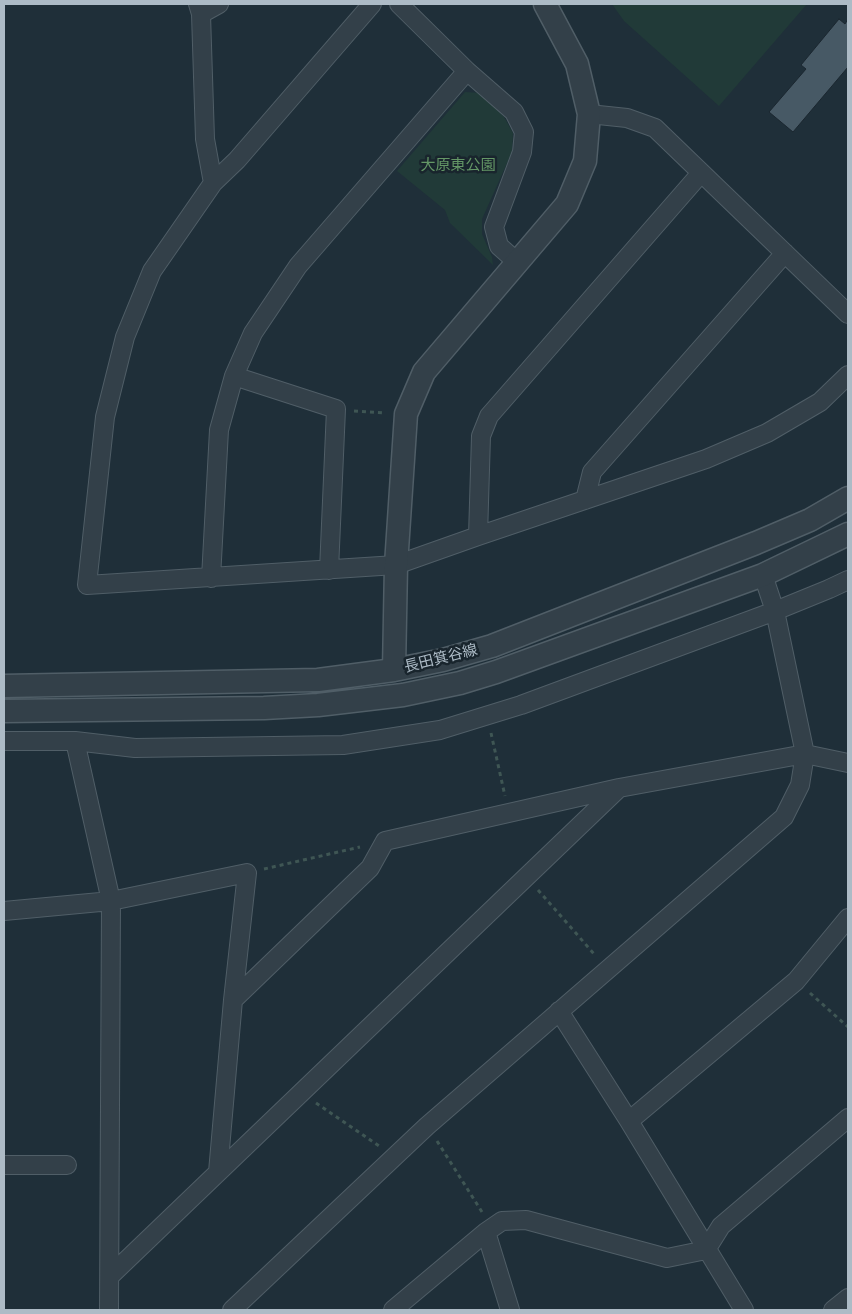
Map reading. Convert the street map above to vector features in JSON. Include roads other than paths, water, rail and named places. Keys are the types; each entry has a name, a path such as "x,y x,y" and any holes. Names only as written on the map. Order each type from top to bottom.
{"street":[{"path":"213,183 205,140 199,9 219,4"},
{"path":"372,4 237,160 213,183 152,271 125,337 105,416 87,586 396,565 706,459 768,433 820,402 848,375"},
{"path":"399,4 467,71 514,112 524,132 522,152 494,227 499,246 518,263"},
{"path":"394,670 396,565 406,414 424,372 566,204 585,161 589,114 577,64 545,4"},
{"path":"212,578 219,430 234,376 253,333 298,266 467,71"},
{"path":"589,114 627,118 655,128 848,314"},
{"path":"478,536 482,436 489,416 701,173"},
{"path":"585,500 592,472 785,253"},
{"path":"234,376 336,409 329,570"},
{"name":"長田箕谷線","path":"4,686 318,680 394,670 443,660 492,646 756,544 810,520 848,498"},
{"name":"長田箕谷線","path":"4,711 264,708 318,705 402,695 496,672 763,575 848,534"},
{"path":"232,1310 427,1126 784,817 800,785 805,754 775,611 763,575"},
{"path":"4,741 75,741 135,748 343,745 440,730 521,705 775,611 848,580"},
{"path":"75,741 112,901 109,1310"},
{"path":"233,1000 370,868 385,841 619,788 805,754 848,763"},
{"path":"110,1276 619,788"},
{"path":"4,911 112,901 247,873 233,1000 218,1172"},
{"path":"629,1121 796,981 848,918"},
{"path":"559,1011 629,1121 744,1310"},
{"path":"392,1310 486,1232 502,1221 526,1220 667,1258 706,1250 721,1226 848,1118"},
{"path":"4,1165 67,1164"},
{"path":"486,1232 510,1310"},
{"path":"833,1310 848,1298"}],"park label":[{"name":"大原東公園","path":"458,166"}]}
